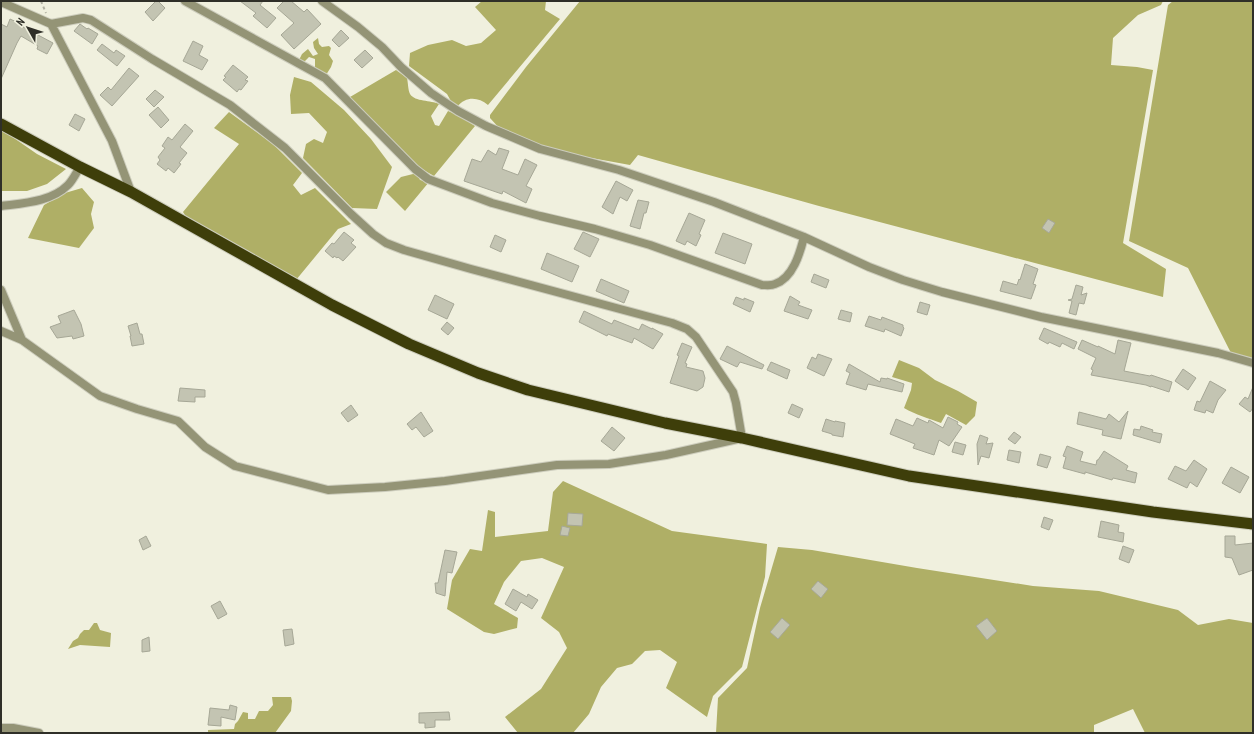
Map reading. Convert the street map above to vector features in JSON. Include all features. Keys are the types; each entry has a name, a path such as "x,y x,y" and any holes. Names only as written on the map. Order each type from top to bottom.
{"highway":[{"path":"1,124 80,167 131,192 332,305 409,344 478,373 528,390 665,423 742,438 909,476 1154,512 1253,524"}],"street":[{"path":"185,1 325,78 416,170 428,179 492,203 595,229 650,245 762,285 774,285 788,275 799,255 804,236"},
{"path":"322,1 382,47 401,67 431,93 458,111 486,126 540,149 627,173 714,202 804,236 869,267 903,280 942,292 1041,317 1218,353 1253,363"},
{"path":"1,2 51,24 83,18 91,20 152,59 230,104 285,148 351,214 373,234 386,243 404,250 471,269 672,323 687,330 696,337 733,392 742,438 666,455 609,464 557,465 445,481 385,487 328,490 235,466 205,447 178,421 100,396 22,340 1,332"},
{"path":"51,24 112,141 131,192"},
{"path":"1,206 34,202 56,193 68,185 80,167"},
{"path":"1,290 22,340"},
{"path":"1,728 13,728 39,733"}],"shaded area":[{"path":"482,1 546,1 545,10 560,19 488,105 480,100 468,99 457,107 452,103 447,94 409,66 410,53 428,45 452,40 466,46 481,43 496,30 475,7"},
{"path":"580,1 1163,1 1161,5 1138,15 1113,38 1111,65 1153,70 1123,243 1166,269 1163,297 819,206 638,155 630,165 564,153 532,144 500,129 490,118 490,115 526,67"},
{"path":"1173,1 1253,1 1253,360 1232,355 1188,268 1129,241 1168,5"},
{"path":"318,38 319,44 322,47 329,46 331,48 329,55 333,61 326,75 315,70 315,59 309,57 304,62 299,60 302,54 308,49 313,56 318,54 314,48 313,42"},
{"path":"396,70 407,78 409,92 412,97 439,104 431,116 435,125 439,126 448,111 460,116 475,126 434,176 413,164 351,101 350,97"},
{"path":"294,77 311,82 344,110 371,139 392,167 377,209 352,208 303,158 306,144 314,139 323,143 327,132 309,113 291,114 290,95"},
{"path":"229,112 273,144 302,173 293,185 301,195 315,188 351,224 338,229 296,280 188,220 183,212 239,144 214,128"},
{"path":"1,129 37,154 66,169 47,184 27,191 1,191"},
{"path":"417,173 420,180 429,182 405,211 386,192 401,177"},
{"path":"82,188 94,202 91,214 94,228 79,248 28,238 44,205 65,193"},
{"path":"899,360 919,368 935,380 977,402 975,416 966,425 946,414 941,423 918,415 904,408 912,383 892,377"},
{"path":"563,481 672,531 767,544 765,577 742,667 713,696 707,717 666,688 677,662 660,650 645,651 632,664 617,668 601,687 589,714 573,733 518,733 505,717 541,689 567,648 559,632 541,618 564,567 542,558 521,561 504,582 494,604 518,618 517,628 494,634 484,632 447,609 452,580 470,549 482,551 488,510 495,512 495,537 548,531 553,492"},
{"path":"778,547 812,550 1033,586 1099,591 1178,610 1198,625 1229,619 1253,623 1253,733 1145,733 1133,709 1094,725 1094,733 716,733 718,698 747,668 760,608"},
{"path":"94,623 97,623 100,630 111,633 110,647 80,645 68,649 73,641 78,638 84,630 89,630"},
{"path":"272,697 291,697 292,701 291,711 275,733 208,733 208,730 234,729 235,724 243,712 248,713 248,719 255,719 259,711 268,711 273,705"}],"building":[{"path":"156,1 158,1 165,8 153,21 145,12"},
{"path":"240,1 263,1 260,5 276,18 267,28 253,16 256,13"},
{"path":"284,1 291,1 304,12 307,9 321,24 294,49 281,35 294,23 277,8"},
{"path":"10,19 53,43 47,54 37,49 38,46 21,36 1,79 1,24 7,27"},
{"path":"80,24 98,34 92,44 74,31"},
{"path":"341,30 349,38 339,47 332,40"},
{"path":"193,41 203,46 199,55 208,60 202,70 183,61"},
{"path":"102,44 114,53 116,50 125,56 117,66 97,50"},
{"path":"365,50 373,58 362,68 354,60"},
{"path":"233,65 248,77 245,80 248,81 241,90 239,89 237,92 223,80 226,77 224,76"},
{"path":"129,68 139,76 112,106 100,95 108,87 111,90"},
{"path":"155,90 164,97 154,107 146,99"},
{"path":"158,107 169,120 161,128 149,115"},
{"path":"75,114 85,119 79,131 69,125"},
{"path":"185,124 193,131 180,147 187,153 179,163 181,164 174,173 168,168 166,171 157,164 160,160 158,157 165,148 162,146 168,137 172,140"},
{"path":"499,148 509,151 502,169 518,175 525,159 537,165 526,186 532,189 526,203 503,191 502,194 464,181 472,159 481,162 488,150 496,155"},
{"path":"616,181 633,190 627,201 620,197 613,214 602,207"},
{"path":"638,200 649,202 646,213 644,213 640,229 630,226"},
{"path":"689,213 705,220 696,246 687,241 685,245 676,241"},
{"path":"1048,219 1055,223 1049,233 1042,228"},
{"path":"344,232 354,240 351,243 356,247 343,261 338,257 337,258 334,256 333,258 325,251 332,243 334,244"},
{"path":"583,232 599,239 590,257 574,249"},
{"path":"723,233 752,244 745,264 715,253"},
{"path":"495,235 506,240 501,252 490,247"},
{"path":"547,253 579,266 572,282 541,269"},
{"path":"1025,264 1038,269 1033,284 1036,285 1031,299 1000,291 1003,281 1017,285"},
{"path":"814,274 829,280 826,288 811,282"},
{"path":"601,279 629,291 624,303 596,291"},
{"path":"1076,285 1083,287 1081,295 1087,293 1084,304 1079,303 1076,315 1069,313 1072,301 1068,300 1072,299"},
{"path":"435,295 454,304 447,319 428,310"},
{"path":"790,296 800,302 798,305 812,310 808,319 784,311"},
{"path":"736,297 754,302 750,312 733,304"},
{"path":"920,302 930,305 927,315 917,312"},
{"path":"74,310 81,324 84,336 73,339 72,336 57,338 50,327 61,323 58,316"},
{"path":"841,310 852,313 850,322 838,319"},
{"path":"584,311 612,324 614,320 639,330 642,324 663,334 653,349 634,338 632,343 608,334 607,336 579,322"},
{"path":"869,316 881,320 882,317 903,325 904,328 901,336 885,329 884,332 865,326"},
{"path":"447,322 454,328 448,335 441,329"},
{"path":"137,323 140,334 142,334 144,344 132,346 128,326"},
{"path":"1044,328 1077,342 1074,349 1062,343 1060,347 1049,342 1048,344 1039,339"},
{"path":"1082,340 1115,354 1118,340 1131,343 1124,371 1151,375 1172,382 1169,392 1151,386 1091,375 1093,370 1091,369 1096,358 1078,349"},
{"path":"682,343 692,347 685,363 687,364 686,367 703,371 705,378 703,387 697,391 670,383 679,356 677,355"},
{"path":"727,346 764,365 762,369 740,362 737,367 720,359"},
{"path":"818,354 832,359 824,376 807,368 812,357 816,359"},
{"path":"771,362 790,370 787,379 767,370"},
{"path":"849,364 880,382 881,378 887,378 904,384 902,392 868,384 866,390 846,384 850,373 846,371"},
{"path":"1183,369 1196,378 1188,390 1175,381"},
{"path":"1210,381 1226,390 1218,400 1213,413 1206,410 1205,413 1194,410 1197,401 1200,402"},
{"path":"1253,387 1253,408 1250,412 1239,404 1245,397 1248,399"},
{"path":"180,388 205,390 205,397 195,397 195,402 178,401"},
{"path":"792,404 803,409 799,418 788,413"},
{"path":"351,405 358,415 348,422 341,413"},
{"path":"1128,411 1121,439 1102,435 1103,430 1077,424 1079,412 1106,419 1109,414 1119,422"},
{"path":"421,412 433,431 424,437 416,427 412,430 407,424"},
{"path":"948,417 958,422 957,424 962,427 949,446 939,440 934,455 913,448 915,444 890,434 896,419 913,426 917,418 928,423 929,420 943,428"},
{"path":"826,419 845,423 843,437 822,431"},
{"path":"1141,426 1153,430 1152,432 1162,434 1160,443 1133,435 1134,429 1140,430"},
{"path":"612,427 625,438 614,451 601,441"},
{"path":"1014,432 1021,437 1015,444 1008,439"},
{"path":"980,435 988,438 986,444 993,443 989,458 981,456 978,465 977,444"},
{"path":"955,442 966,445 963,455 952,452"},
{"path":"1067,446 1083,452 1080,461 1096,465 1097,460 1104,451 1128,466 1126,470 1137,473 1135,483 1113,478 1112,480 1085,472 1085,474 1063,468 1066,457 1063,456"},
{"path":"1009,450 1021,452 1019,463 1007,460"},
{"path":"1040,454 1051,457 1047,468 1037,465"},
{"path":"1194,460 1207,469 1197,487 1190,482 1187,488 1168,479 1175,466 1186,471"},
{"path":"1231,467 1249,477 1240,493 1222,483"},
{"path":"568,513 583,514 582,526 567,525"},
{"path":"1044,517 1053,520 1049,530 1041,527"},
{"path":"1101,521 1119,525 1118,532 1124,533 1123,542 1098,537"},
{"path":"562,526 570,528 568,536 560,535"},
{"path":"146,536 151,546 143,550 139,540"},
{"path":"1225,536 1235,536 1235,545 1253,543 1253,570 1239,575 1232,558 1225,557"},
{"path":"1123,546 1134,550 1129,563 1119,559"},
{"path":"445,550 457,552 452,573 447,572 445,596 436,593 435,583 438,583"},
{"path":"818,581 828,589 821,598 811,589"},
{"path":"513,589 527,597 528,594 538,600 532,609 521,602 516,611 505,604"},
{"path":"220,601 227,614 218,619 211,606"},
{"path":"782,618 790,625 778,639 770,632"},
{"path":"987,618 997,631 987,640 976,626"},
{"path":"292,629 294,644 285,646 283,630"},
{"path":"149,637 150,651 142,652 142,640"},
{"path":"230,705 237,707 235,720 221,717 221,726 208,725 210,708 229,710"},
{"path":"449,712 450,720 435,720 435,727 425,728 425,723 419,723 419,713"}]}
